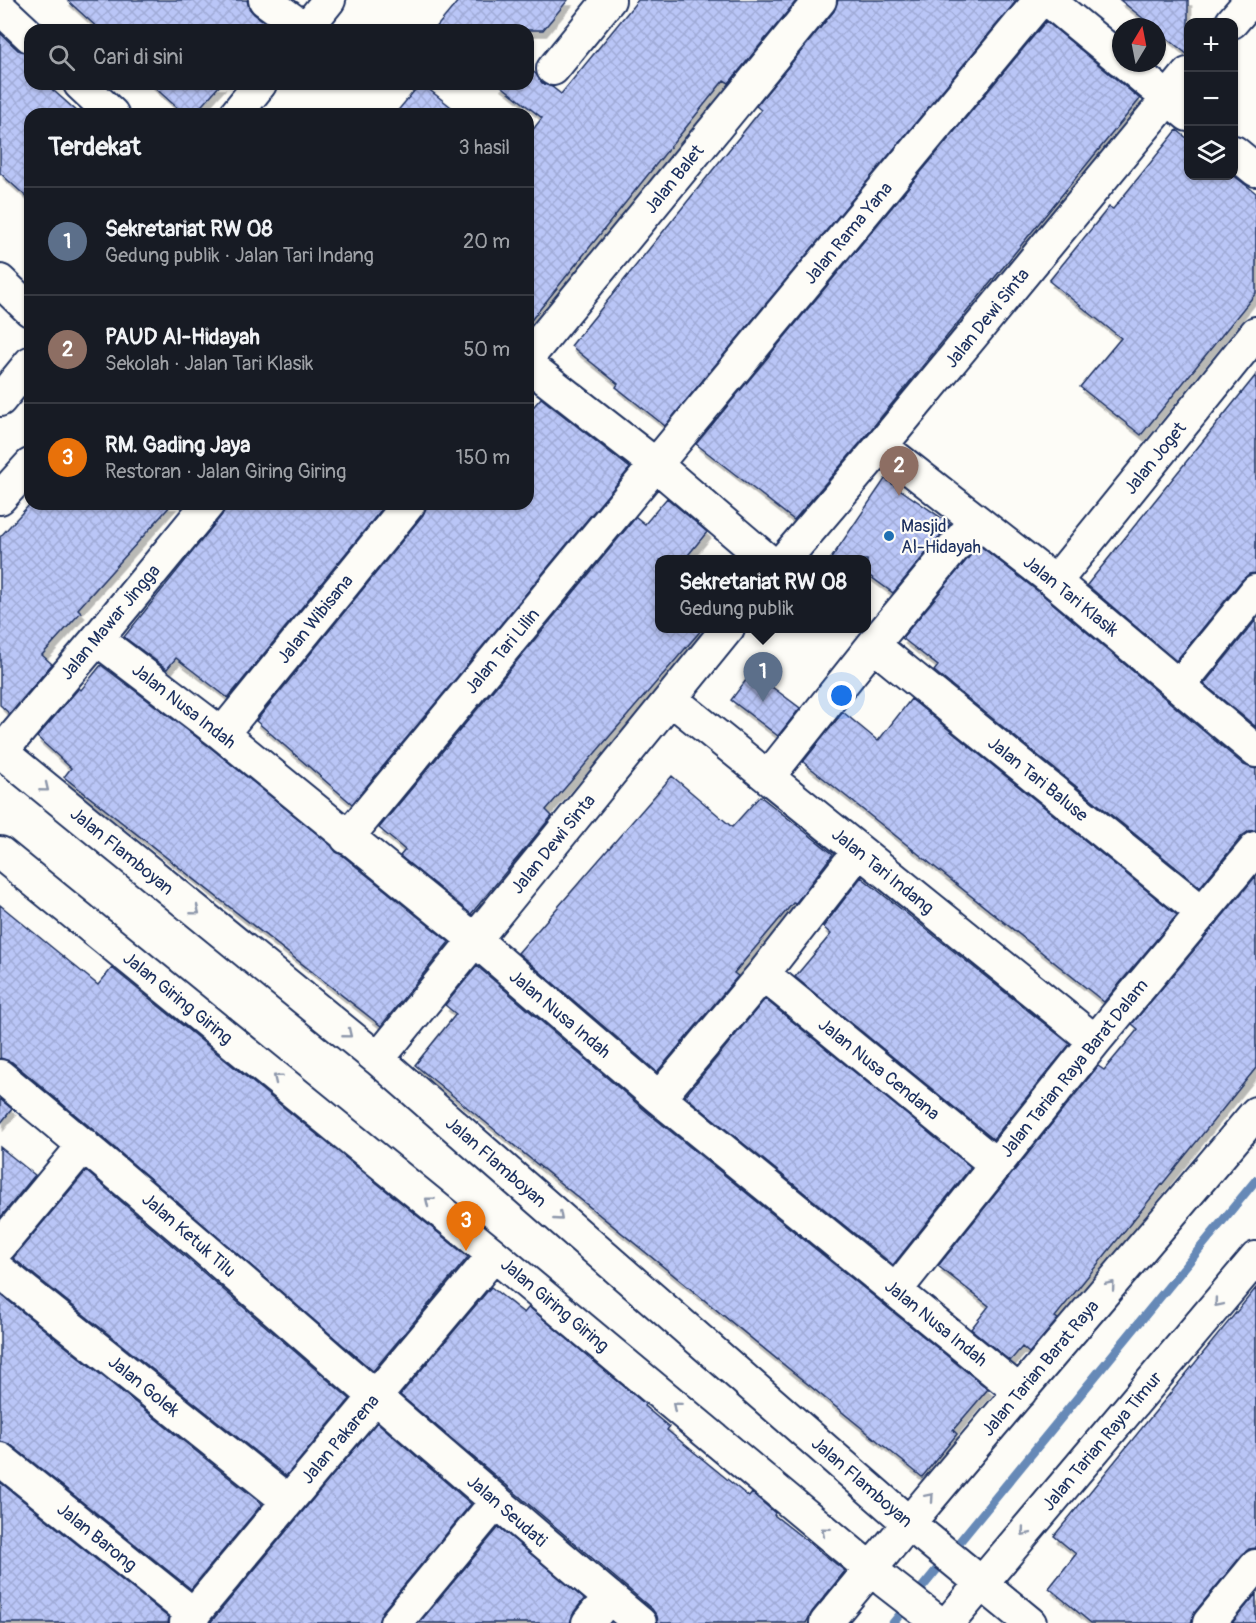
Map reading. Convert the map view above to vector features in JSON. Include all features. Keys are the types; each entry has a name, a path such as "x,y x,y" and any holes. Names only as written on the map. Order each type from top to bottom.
{"street":[{"path":"265,0 297,24"},
{"path":"310,24 329,0"},
{"path":"552,69 609,0"},
{"name":"Jalan Balet","path":"534,350 820,0"},
{"name":"Jalan Rama Yana","path":"656,465 1040,0"},
{"path":"1048,0 1112,53"},
{"path":"1235,18 1251,0"},
{"path":"0,8 24,30"},
{"path":"1136,72 1178,107"},
{"name":"Jalan Dewi Sinta","path":"788,555 1178,107 1184,87"},
{"path":"86,90 105,108"},
{"path":"241,108 255,90"},
{"path":"1238,156 1256,170"},
{"path":"0,281 24,304"},
{"name":"Jalan Joget","path":"1055,582 1256,333"},
{"path":"0,400 24,370"},
{"path":"534,370 656,465 761,555"},
{"name":"Jalan Tari Klasik","path":"882,446 1055,582 1256,751"},
{"name":"Jalan Tari Lilin","path":"347,838 656,465"},
{"path":"0,498 24,472"},
{"name":"Jalan Mawar Jingga","path":"4,747 98,639 203,510"},
{"name":"Jalan Wibisana","path":"222,734 404,510"},
{"path":"768,777 976,521"},
{"path":"1179,686 1256,591"},
{"name":"Jalan Dewi Sinta","path":"378,1059 724,633"},
{"name":"Jalan Nusa Indah","path":"98,639 222,734 475,940 659,1098 1020,1392"},
{"name":"Jalan Tari Baluse","path":"873,645 1203,913"},
{"name":"Jalan Tari Indang","path":"671,699 1095,1041"},
{"name":"Jalan Flamboyan","path":"4,747 378,1059 913,1526 1030,1623"},
{"name":"Jalan Tarian Raya Barat Dalam","path":"896,1290 1095,1041 1256,848"},
{"path":"659,1098 763,974 858,852"},
{"name":"Jalan Giring Giring","path":"0,853 494,1255 878,1575 940,1621"},
{"name":"Jalan Nusa Cendana","path":"763,974 995,1164"},
{"name":"Jalan Ketuk Tilu","path":"0,1076 84,1145 376,1396"},
{"name":"Jalan Tarian Barat Raya","path":"826,1623 878,1575 913,1526 1020,1392 1256,1113"},
{"path":"0,1246 84,1145"},
{"name":"Jalan Pakarena","path":"190,1619 494,1255"},
{"name":"Jalan Tarian Raya Timur","path":"940,1621 975,1577 1256,1258"},
{"name":"Jalan Golek","path":"0,1271 288,1501"},
{"name":"Jalan Seudati","path":"376,1396 496,1502 640,1623"},
{"name":"Jalan Barong","path":"0,1459 190,1619"},
{"path":"396,1623 496,1502"},
{"path":"1209,1623 1256,1566"},
{"path":"588,1623 609,1597"}],"building":[{"path":"67,0 247,0 254,14 268,24 93,24"},
{"path":"459,0 568,0 543,30 534,30 534,24 439,24"},
{"path":"638,0 797,0 729,83 724,80 534,317 534,128 542,118 534,112 534,108 529,108 507,90 534,90 534,72 542,83 561,94"},
{"path":"838,0 1017,0 665,426 616,387 618,384 571,346 761,110 756,106 834,11"},
{"path":"1120,0 1188,0 1188,18 1184,18 1184,52 1166,37 1166,18 1143,18"},
{"path":"1046,21 1140,99 860,443 794,520 696,444"},
{"path":"0,33 18,50 24,52 24,90 53,90 73,108 24,108 24,195 0,173"},
{"path":"158,90 216,90 199,108 177,108"},
{"path":"415,90 430,90 452,108 400,108"},
{"path":"1177,130 1184,136 1184,180 1238,179 1256,193 1256,293 1141,435 1080,387 1121,338 1049,281 1109,207 1113,209"},
{"path":"1256,375 1256,573 1249,574 1242,580 1176,661 1087,585"},
{"path":"541,398 630,468 352,804 256,721 425,510 534,510 534,406"},
{"name":"Masjid Al-Hidayah","path":"885,479 950,524 893,593 871,577 871,555 833,555"},
{"path":"667,498 707,532 688,555 655,555 655,633 699,633 546,810 552,816 471,914 400,856 405,850 379,828 636,517 645,524"},
{"path":"25,510 167,510 78,609 81,612 42,655 52,664 10,714 0,705 0,537"},
{"path":"224,510 381,510 228,698 176,658 167,669 124,637"},
{"path":"979,545 1044,596 1244,765 1256,769 1256,830 1249,831 1242,836 1200,887 934,671 938,666 902,638"},
{"path":"1256,620 1256,727 1204,684"},
{"path":"101,665 211,748 449,942 381,1026 64,777 71,768 37,737"},
{"path":"752,672 800,708 778,736 731,700"},
{"path":"911,699 1177,915 1104,1002 803,762 843,712 878,741"},
{"path":"672,776 732,827 760,796 833,854 795,904 793,903 734,973 738,976 657,1072 518,953"},
{"path":"1256,876 1256,1068 1055,1317 1058,1319 1053,1325 1029,1353 1022,1347 1010,1361 971,1329 989,1306 938,1266 1098,1066 1104,1070 1138,1029 1132,1024"},
{"path":"861,877 1070,1044 993,1139 795,977 831,934 823,927"},
{"path":"0,905 98,985 112,968 468,1257 373,1371 96,1132 12,1062 0,1058"},
{"path":"477,966 647,1112 988,1389 953,1430 957,1434 922,1477 415,1065 456,1014 445,1005"},
{"path":"765,999 971,1167 893,1265 685,1096"},
{"path":"0,1099 12,1109 0,1124"},
{"path":"0,1147 35,1175 0,1218"},
{"path":"86,1171 350,1399 286,1476 13,1258"},
{"path":"491,1287 524,1313 529,1307 645,1404 644,1406 669,1427 667,1430 749,1497 752,1493 775,1513 774,1515 845,1571 812,1612 806,1623 658,1623 657,1616 652,1609 400,1395"},
{"path":"1256,1288 1256,1548 1249,1549 1242,1555 1195,1612 1191,1623 1091,1623 1049,1588 1076,1554 1054,1536"},
{"path":"0,1294 262,1504 191,1589 11,1445 0,1441"},
{"path":"377,1422 471,1504 382,1612 378,1623 210,1623"},
{"path":"0,1482 169,1618 168,1623 0,1623"},
{"path":"499,1527 584,1599 574,1612 570,1623 419,1623"},
{"path":"1256,1594 1256,1623 1232,1623"}],"waterway":[{"path":"893,1623 1256,1180"}],"place":[{"name":"PAUD Al-Hidayah","path":"899,496"},
{"name":"Masjid Al-Hidayah","path":"889,536"},
{"name":"Sekretariat RW 08","path":"763,702"},
{"name":"RM. Gading Jaya","path":"466,1251"}]}
